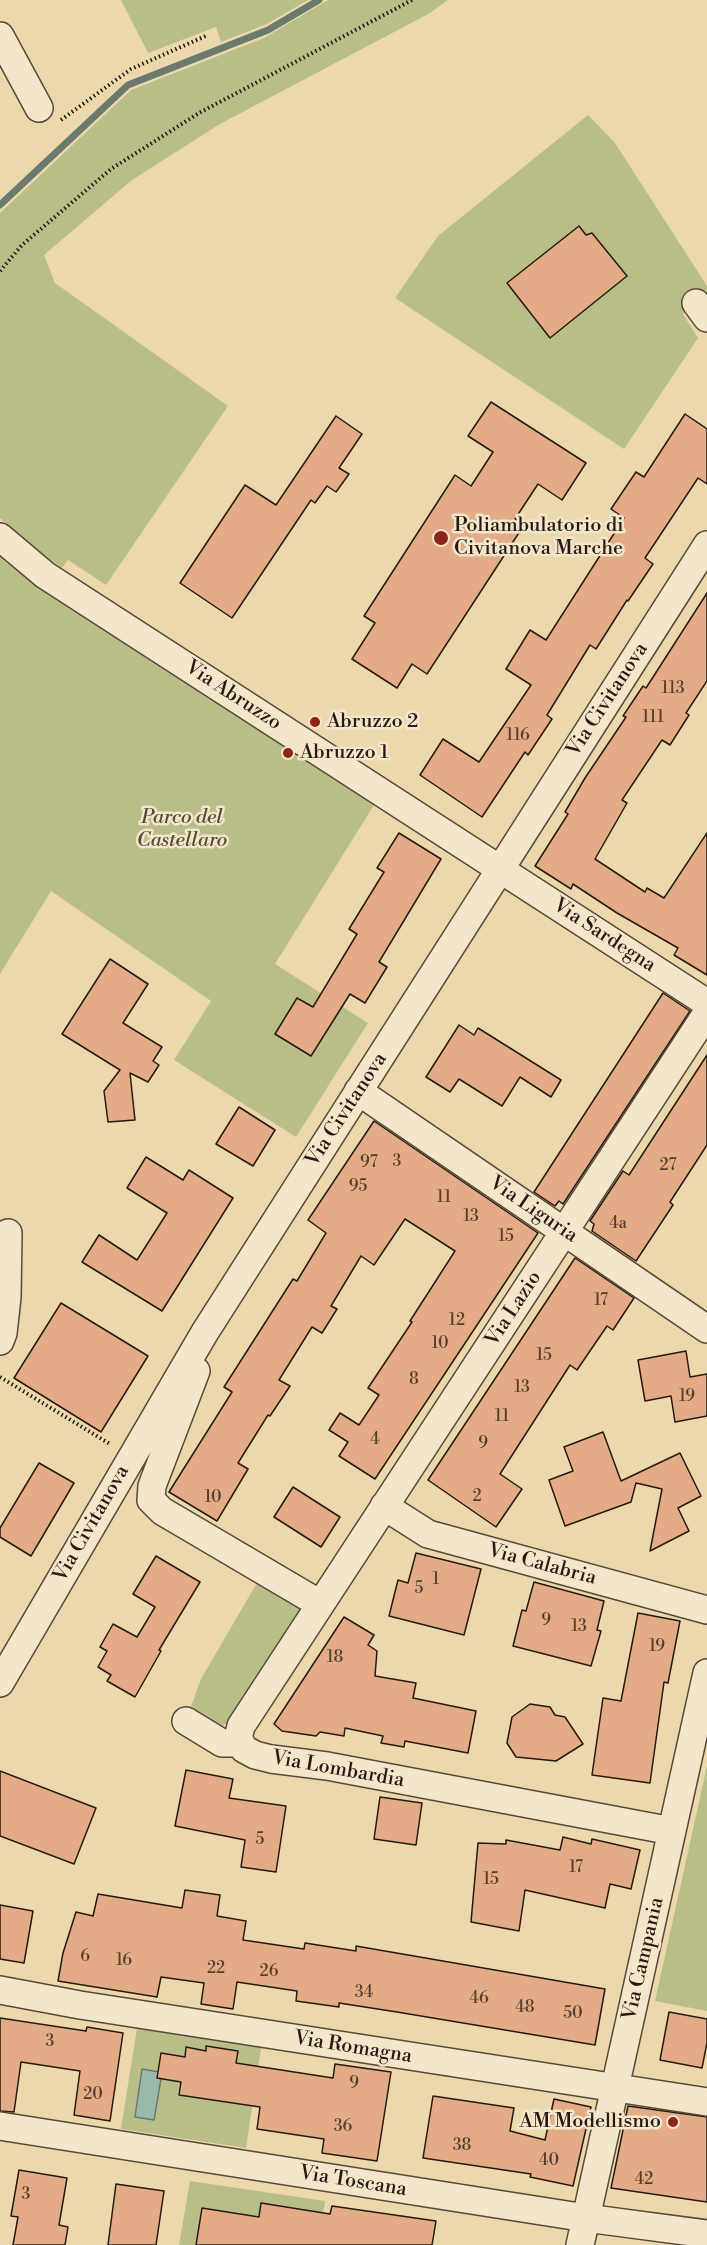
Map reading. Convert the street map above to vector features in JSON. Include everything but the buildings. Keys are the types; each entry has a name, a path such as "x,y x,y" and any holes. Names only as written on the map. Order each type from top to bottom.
{"street":[{"path":"0,36 39,108"},
{"name":"Via Abruzzo","path":"0,537 45,575 501,868"},
{"name":"Via Civitanova","path":"0,1683 200,1361 205,1332 707,545"},
{"name":"Via Sardegna","path":"501,868 707,1003"},
{"name":"Via Lazio","path":"320,1604 707,1013"},
{"name":"Via Liguria","path":"358,1091 707,1329"},
{"path":"0,1341 7,1297 8,1233"},
{"path":"172,1408 152,1486 151,1500 155,1506 320,1604 241,1726 238,1738 240,1743"},
{"name":"Via Calabria","path":"384,1506 428,1534 707,1610"},
{"name":"Via Campania","path":"580,2245 707,1673"},
{"name":"Via Lombardia","path":"186,1721 222,1743 240,1743 250,1752 271,1759 327,1766 672,1831"},
{"name":"Via Romagna","path":"0,1990 80,2005 707,2102"},
{"name":"Via Toscana","path":"0,2126 586,2218 707,2234"}],"path":[{"path":"0,271 22,245 111,169 199,113 412,0"},
{"path":"39,108 51,120 65,119 131,69 208,35"},
{"path":"0,1377 116,1448"}],"green space":[{"path":"121,0 308,0 267,24 221,42 216,27 148,53"},
{"path":"328,0 448,0 430,13 220,124 132,180 44,255 55,283 228,406 106,585 68,560 62,568 26,542 0,518 0,213 131,90 264,38"},
{"path":"588,115 615,143 707,286 707,295 683,314 698,338 624,449 395,298 438,236","holes":["578,227 586,235 593,233 627,276 550,337 507,283"]},
{"name":"Parco del Castellaro","path":"0,557 31,582 374,805 275,964 368,1023 296,1137 174,1060 211,1001 51,891 0,974","holes":["297,998 334,1020 311,1056 275,1034"]},
{"path":"258,1581 304,1607 232,1719 218,1729 189,1712 201,1679"},
{"path":"707,1766 707,2011 655,2001"},
{"path":"137,2028 261,2048 246,2148 121,2129","holes":["207,2046 238,2051 230,2103 179,2095 186,2048 206,2051","162,2053 179,2056 175,2081 161,2079 154,2120 142,2069 159,2072"]},
{"path":"190,2181 325,2201 318,2245 297,2245 303,2209 261,2203 257,2226 244,2214 203,2208 196,2245 179,2245"}],"shaded area":[{"path":"142,2069 159,2072 158,2078 161,2079 154,2120 135,2117"}],"waterway":[{"path":"0,205 128,85 268,30 319,0"}],"place":[{"name":"Poliambulatorio di Civitanova Marche","path":"441,538"},
{"name":"Abruzzo 2","path":"315,722"},
{"name":"Abruzzo 1","path":"288,753"},
{"name":"AM Modellismo","path":"673,2122"}]}
